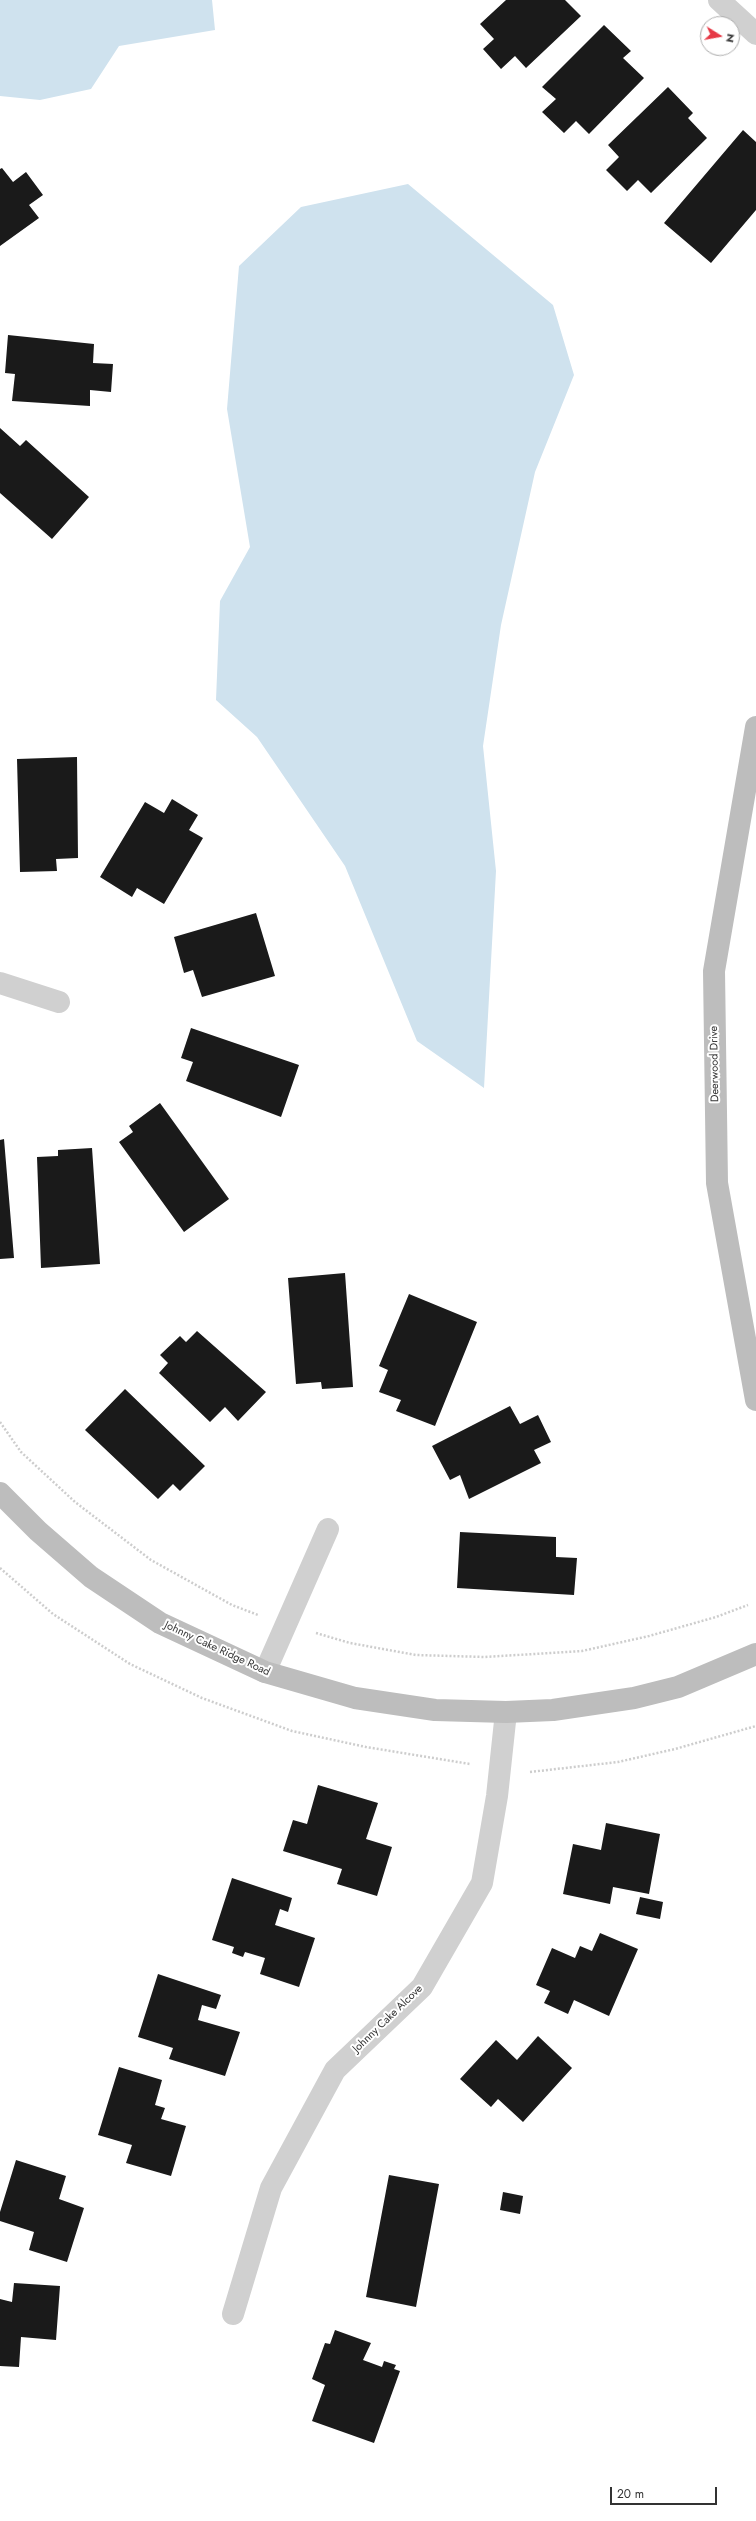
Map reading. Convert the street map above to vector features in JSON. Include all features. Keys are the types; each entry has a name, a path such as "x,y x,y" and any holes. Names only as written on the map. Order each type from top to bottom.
{"street":[{"path":"719,0 756,34"},
{"name":"Deerwood Drive","path":"756,727 714,971 717,1183 756,1400"},
{"path":"0,983 59,1002"},
{"name":"Johnny Cake Ridge Road","path":"0,1493 66,1556 130,1604 192,1639 265,1672 311,1687 390,1704 435,1710 506,1712 553,1710 634,1698 678,1687 756,1654"},
{"path":"265,1672 328,1529"},
{"name":"Johnny Cake Alcove","path":"233,2314 271,2188 335,2070 422,1988 482,1883 497,1796 506,1712"}],"path":[{"path":"0,1422 21,1452 75,1502 151,1560 232,1605 286,1625 350,1643 416,1655 485,1657 582,1651 649,1636 748,1605"}],"water":[{"path":"0,0 212,0 215,30 119,46 91,89 40,100 0,96"},
{"path":"408,184 553,305 574,375 535,472 501,625 483,746 496,871 484,1088 417,1041 345,866 257,737 216,700 220,601 250,547 227,409 239,266 301,207"}],"building":[{"path":"506,0 565,0 581,16 526,68 515,56 501,69 483,49 494,39 480,24"},
{"path":"604,25 631,51 623,58 644,78 589,134 576,121 564,133 542,112 556,99 542,87"},
{"path":"668,87 693,113 688,118 707,138 651,193 638,180 627,191 606,170 619,157 608,145"},
{"path":"743,130 756,142 756,210 711,263 664,223"},
{"path":"2,168 13,182 26,172 43,195 29,205 39,218 0,246 0,169"},
{"path":"8,335 94,344 93,363 113,364 111,392 90,390 90,406 12,401 15,374 5,373"},
{"path":"0,428 20,446 26,440 89,497 52,539 0,493"},
{"path":"77,757 78,858 56,859 57,871 20,872 17,759"},
{"path":"172,799 198,815 189,830 203,838 164,904 137,888 132,897 100,877 145,802 164,813"},
{"path":"256,913 275,976 202,997 193,970 184,973 174,937"},
{"path":"191,1028 299,1065 281,1117 186,1081 193,1062 181,1058"},
{"path":"160,1103 229,1199 184,1232 119,1142 133,1132 129,1126"},
{"path":"4,1139 14,1258 0,1259 0,1140"},
{"path":"92,1148 100,1264 41,1268 37,1157 58,1156 58,1150"},
{"path":"345,1273 353,1387 322,1389 321,1382 296,1384 288,1278"},
{"path":"409,1294 477,1322 435,1426 396,1411 401,1400 379,1392 388,1370 379,1366"},
{"path":"197,1331 266,1392 238,1421 225,1407 210,1422 159,1373 168,1363 160,1355 180,1336 186,1342"},
{"path":"125,1389 205,1466 180,1491 173,1484 158,1499 85,1430"},
{"path":"510,1406 520,1424 538,1415 551,1442 534,1450 541,1463 469,1499 460,1475 450,1480 432,1446"},
{"path":"460,1532 556,1537 556,1557 577,1558 574,1595 457,1588"},
{"path":"318,1785 378,1803 366,1839 392,1847 377,1896 337,1884 342,1869 283,1851 293,1820 307,1824"},
{"path":"606,1823 660,1834 649,1894 613,1887 610,1904 563,1894 573,1844 601,1850"},
{"path":"232,1878 292,1898 288,1912 280,1909 275,1925 315,1938 299,1987 260,1974 265,1958 245,1952 243,1957 232,1953 234,1947 212,1940"},
{"path":"640,1897 663,1902 660,1919 636,1914"},
{"path":"600,1933 638,1949 609,2016 574,2000 568,2014 544,2003 550,1991 536,1985 552,1948 575,1958 580,1946 592,1951"},
{"path":"158,1974 221,1995 216,2009 202,2005 198,2020 240,2032 225,2076 169,2059 173,2048 138,2037"},
{"path":"538,2036 572,2068 523,2122 498,2099 491,2107 460,2079 496,2040 517,2060"},
{"path":"119,2067 162,2080 155,2105 165,2108 161,2119 186,2126 171,2176 126,2163 132,2145 98,2135"},
{"path":"16,2160 66,2176 59,2199 84,2208 67,2262 29,2250 34,2232 0,2221 0,2212"},
{"path":"389,2175 439,2184 416,2307 366,2297"},
{"path":"503,2192 523,2196 520,2214 500,2210"},
{"path":"14,2283 60,2286 56,2340 21,2337 19,2367 0,2366 0,2299 12,2302"},
{"path":"335,2330 371,2343 363,2360 382,2367 384,2361 396,2365 394,2369 400,2371 374,2443 312,2421 325,2385 312,2379 325,2343 330,2344"}]}
